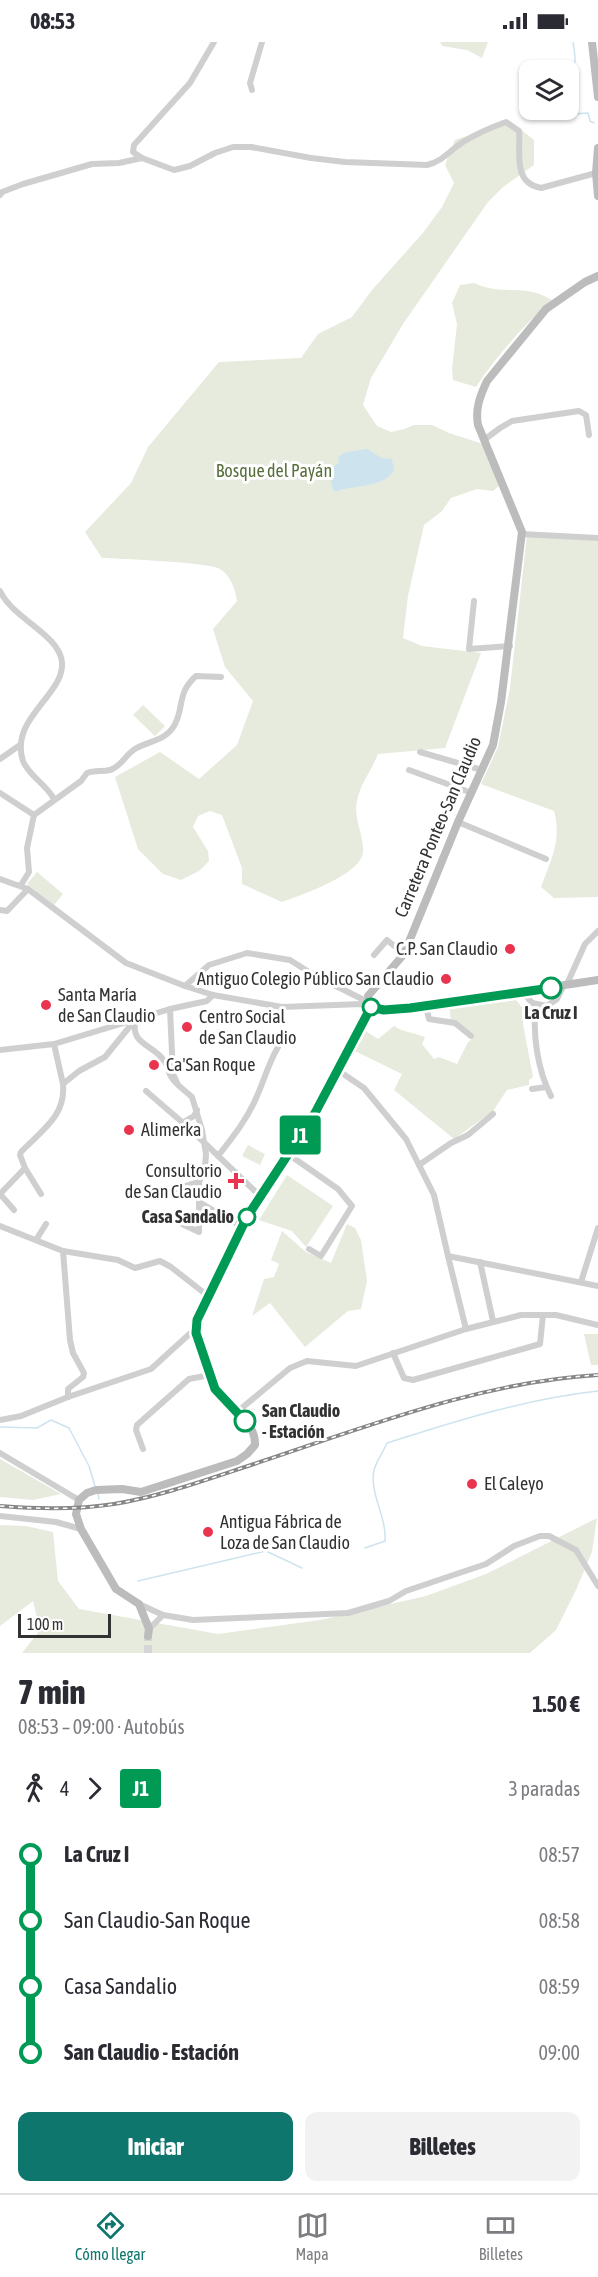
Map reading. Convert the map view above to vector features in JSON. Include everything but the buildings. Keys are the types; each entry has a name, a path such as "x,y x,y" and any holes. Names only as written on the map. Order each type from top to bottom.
{"street":[{"path":"214,42 190,83 134,145 133,152 142,158 174,170 190,166 233,147 251,147 345,162 427,165 440,162 462,142 506,122 519,131 519,168 524,179 534,187 541,188 596,174"},
{"path":"252,90 250,83 262,42"},
{"path":"594,45 598,97"},
{"path":"598,148 596,174 598,196"},
{"path":"0,195 2,192 23,184 92,164 119,163 142,158"},
{"name":"Carretera Ponteo-San Claudio","path":"370,1007 368,996 404,954 458,822 493,745 510,646 521,534 475,413 487,381 512,353 527,330 546,309 585,282 598,276"},
{"path":"484,440 512,421 579,411 586,415 589,435"},
{"path":"521,534 598,538"},
{"path":"0,591 6,603 16,613 50,640 59,652 62,661 62,669 57,681 33,714 20,745 0,759"},
{"path":"474,601 469,649 510,646"},
{"path":"21,885 30,872 27,848 34,815 81,781 87,773 112,769 118,766 133,750 161,739 173,728 179,714 182,693 196,676 221,677"},
{"path":"20,745 26,768 47,787 54,799"},
{"path":"420,752 482,770"},
{"path":"409,770 472,793"},
{"path":"0,793 34,815"},
{"path":"458,822 546,859"},
{"path":"0,879 28,889 126,963 213,995 282,1007 362,1004 394,1009 598,980"},
{"path":"0,910 7,911 28,889"},
{"path":"523,992 528,1000 536,1005 547,1006 553,1003 565,985 585,944 598,931"},
{"path":"374,955 387,940 404,954"},
{"path":"185,986 209,965 247,953 290,960 312,975 362,999 370,1007"},
{"path":"0,1050 54,1044 170,1009 207,1001 213,995"},
{"path":"536,1005 534,1028 546,1086 551,1096"},
{"path":"426,1006 429,1019 455,1023 471,1036"},
{"path":"370,1007 339,1071 242,1227 197,1320 196,1328 218,1394 254,1433 255,1445 237,1461 141,1492 122,1489 87,1493 79,1500 76,1507 81,1529 116,1589 139,1604 163,1615 193,1620 348,1613 389,1601 406,1591 486,1564 514,1546 540,1536 549,1536 576,1550 598,1586"},
{"path":"170,1009 173,1074 178,1086"},
{"path":"63,1084 79,1071 105,1057 135,1020"},
{"path":"135,1020 133,1030 137,1039 163,1059 169,1076 192,1097 201,1125 206,1154 205,1168 199,1182 199,1232 180,1223"},
{"path":"218,1156 243,1124 257,1096 273,1053 283,1039"},
{"path":"41,1194 20,1155 59,1112 64,1097 54,1044"},
{"path":"339,1071 364,1088 406,1139 434,1195 466,1329"},
{"path":"532,1089 546,1086"},
{"path":"146,1091 190,1129 260,1196"},
{"path":"182,1123 194,1116 197,1110"},
{"path":"190,1129 196,1123 197,1110"},
{"path":"419,1165 451,1143 468,1135 493,1114"},
{"path":"190,1129 196,1129 201,1125"},
{"path":"288,1154 338,1189 352,1206 321,1256 309,1249"},
{"path":"14,1210 0,1194 25,1168"},
{"path":"162,1193 199,1182"},
{"path":"199,1202 242,1227"},
{"path":"36,1240 46,1224"},
{"path":"0,1226 63,1251 118,1260 135,1268 160,1261 208,1296"},
{"path":"581,1282 598,1228"},
{"path":"63,1251 70,1340 73,1353 84,1373 83,1377 68,1389 68,1396"},
{"path":"448,1256 598,1286"},
{"path":"480,1262 493,1321"},
{"path":"237,1412 290,1368 301,1362 312,1360 356,1366 466,1329 521,1315 556,1315 598,1325"},
{"path":"393,1353 404,1378 413,1380 540,1344 543,1315"},
{"path":"0,1420 21,1416 68,1396 151,1369 196,1328"},
{"path":"143,1449 136,1430 137,1425 189,1379 210,1375"},
{"path":"0,1453 79,1500"},
{"path":"0,1516 56,1522 81,1529"},
{"path":"139,1604 148,1632"},
{"path":"148,1632 163,1615"}],"green space":[{"path":"440,42 488,42 482,58 467,50 442,46"},
{"name":"Bosque del Payán","path":"510,121 534,140 534,165 503,187 488,202 403,324 371,378 363,405 377,426 391,432 414,425 432,425 483,444 500,485 493,491 477,489 451,498 442,511 424,525 408,596 403,638 422,646 481,653 445,748 378,754 357,801 356,814 363,846 360,860 352,869 329,883 282,902 242,884 242,868 222,815 210,811 198,816 193,827 208,851 209,861 199,871 181,880 163,874 138,849 115,777 160,752 199,779 237,745 253,701 225,667 213,629 237,601 234,587 224,572 212,567 102,558 85,532 131,483 148,447 219,362 301,358 318,334 352,317 442,207 454,183 445,165 455,140"},
{"path":"474,283 495,289 532,292 552,300 511,341 476,387 453,380 452,369 457,324 452,303 460,285"},
{"path":"527,535 564,536 598,541 598,897 554,898 541,887 556,841 554,811 481,784 498,747 510,688"},
{"path":"143,705 165,726 155,736 133,715"},
{"path":"37,872 63,894 54,905 27,884"},
{"path":"516,1000 524,1010 523,1024 533,1077 529,1080 529,1085 507,1090 493,1111 454,1139 394,1090 402,1074 357,1052 353,1053 364,1030 378,1039 394,1026 425,1037 422,1044 434,1059 439,1057 457,1064 468,1042 474,1038 451,1021 449,1007"},
{"path":"248,1145 265,1154 260,1165 242,1156"},
{"path":"287,1175 333,1206 306,1247 292,1231 259,1220"},
{"path":"347,1224 355,1228 361,1240 367,1281 361,1309 348,1311 305,1347 270,1303 252,1316 264,1279 274,1277 279,1264 271,1260 282,1231 306,1252 331,1263"},
{"path":"584,1334 598,1334 598,1365 591,1365"},
{"path":"0,1459 61,1494 33,1500 0,1497"},
{"path":"597,1518 592,1552 576,1590 556,1630 530,1653 22,1653 40,1630 33,1601 0,1626 0,1525 26,1526 53,1532 58,1581 79,1609 218,1634 320,1620 426,1596 486,1574"}],"water":[{"path":"367,449 382,458 392,459 394,470 389,476 375,483 335,492 331,484 331,474 332,468 339,463 338,457 346,452"}],"waterway":[{"path":"573,42 575,56 573,114 588,113 590,121 594,123"},
{"path":"365,1548 385,1541 373,1479 375,1466 387,1443 517,1405 598,1391"},
{"path":"0,1427 37,1428 51,1420 69,1428 89,1466 95,1486"},
{"path":"98,1494 99,1499"},
{"path":"138,1581 266,1551 302,1568"}],"tunnel":[{"path":"148,1636 148,1653"}],"railway":[{"path":"0,1506 71,1508 132,1501 185,1487 381,1421 467,1396 554,1379 598,1375"}],"bus line":[{"name":"J1","path":"245,1421 215,1389 196,1333 197,1320 247,1217 315,1113 371,1007 384,1010 410,1008 551,988"}],"place":[{"name":"C.P. San Claudio","path":"510,949"},
{"name":"Antiguo Colegio Público San Claudio","path":"446,979"},
{"name":"La Cruz I","path":"551,988"},
{"name":"Santa María de San Claudio","path":"46,1005"},
{"name":"Centro Social de San Claudio","path":"187,1027"},
{"name":"Ca'San Roque","path":"154,1065"},
{"name":"Alimerka","path":"129,1130"},
{"name":"Consultorio de San Claudio","path":"236,1181"},
{"name":"Casa Sandalio","path":"247,1217"},
{"name":"San Claudio - Estación","path":"245,1421"},
{"name":"El Caleyo","path":"472,1484"},
{"name":"Antigua Fábrica de Loza de San Claudio","path":"208,1532"}]}
